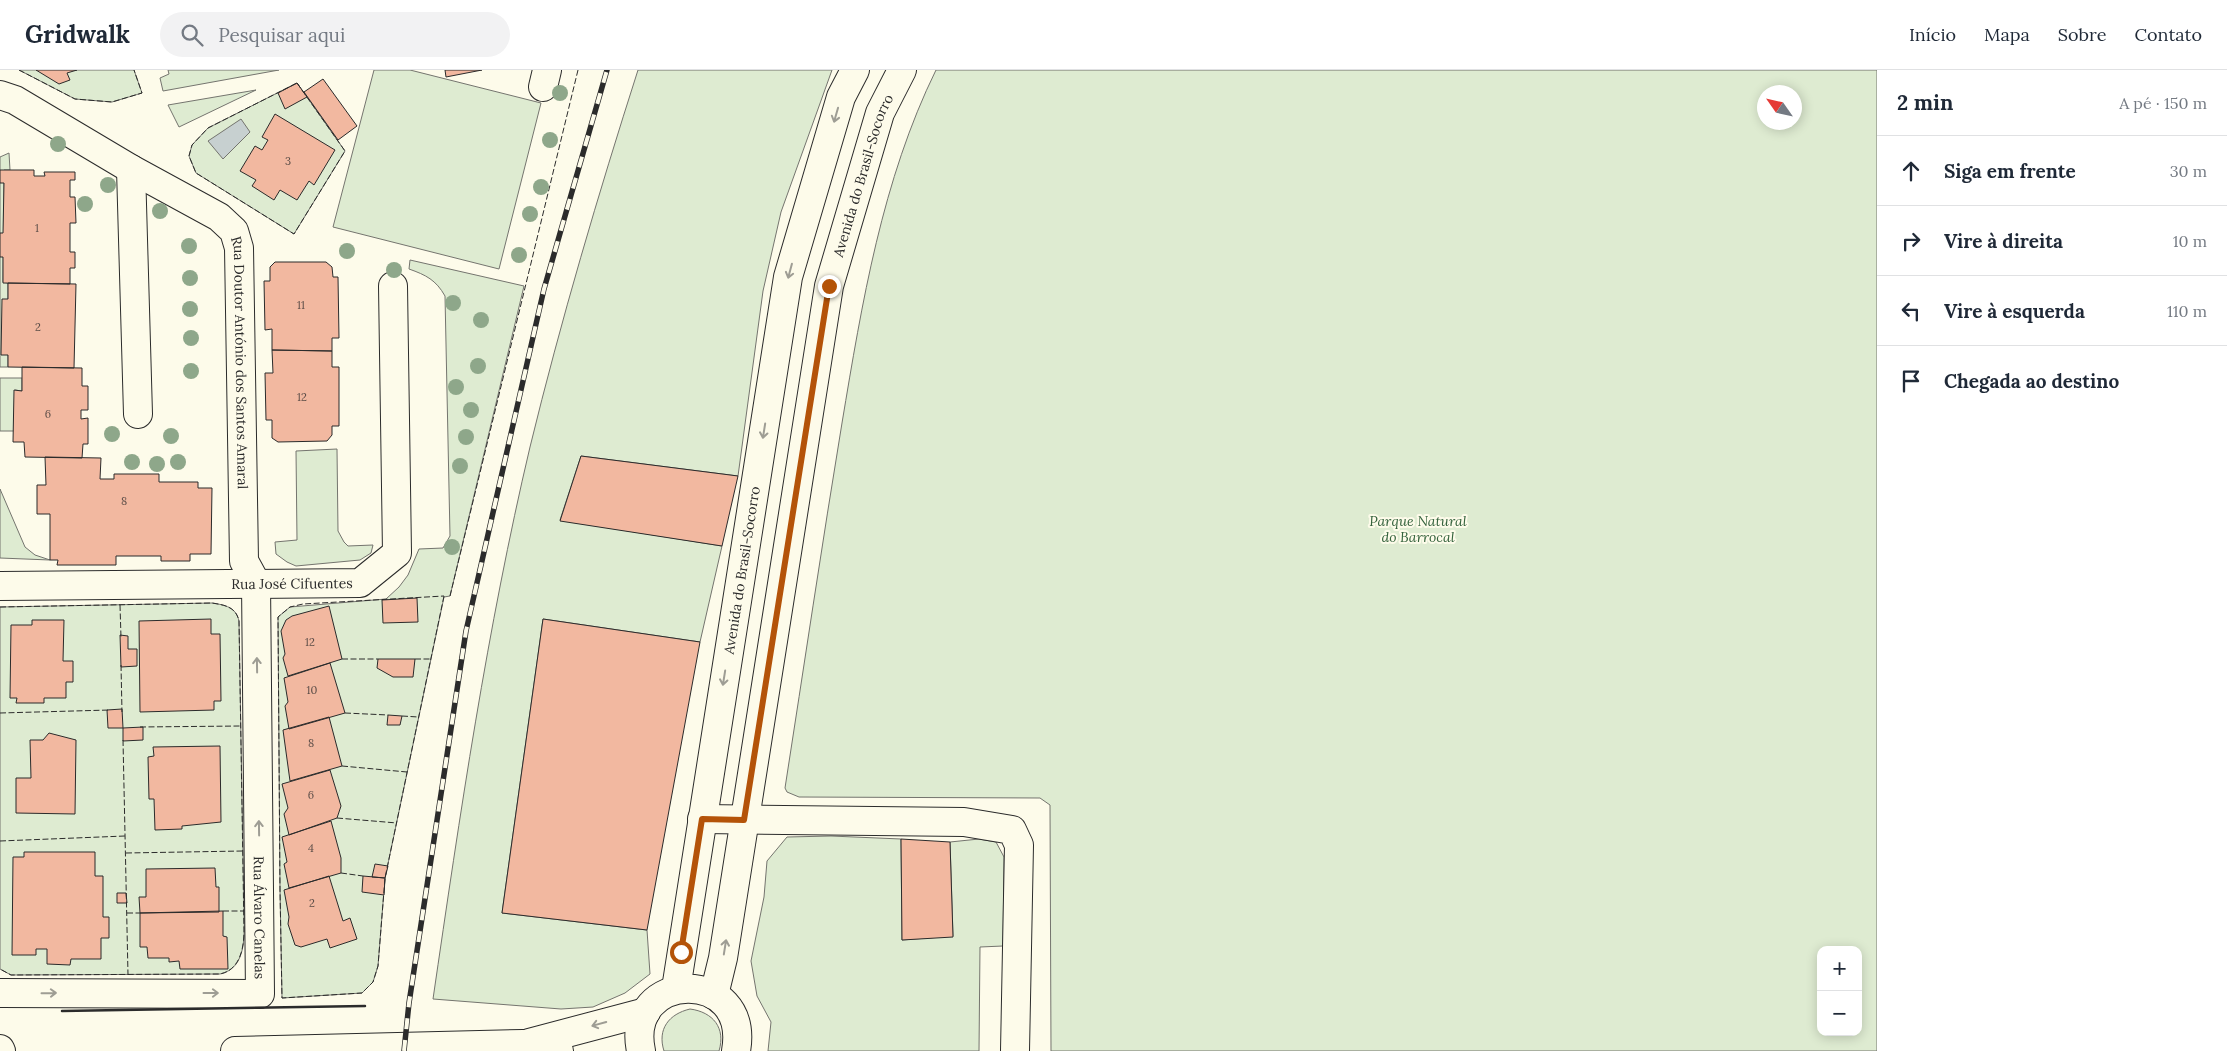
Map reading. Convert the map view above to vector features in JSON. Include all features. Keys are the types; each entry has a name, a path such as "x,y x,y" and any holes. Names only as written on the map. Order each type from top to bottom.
{"street":[{"name":"Avenida do Brasil-Socorro","path":"676,989 788,277 841,98 855,70"},
{"name":"Avenida do Brasil-Socorro","path":"714,995 723,958 829,286 880,113 902,70"},
{"name":"Rua Doutor António dos Santos Amaral","path":"0,95 15,100 131,169 219,217 234,231 239,248 244,561 256,583"},
{"path":"131,169 138,414"},
{"name":"Rua José Cifuentes","path":"0,586 256,583 360,584 397,554 393,286"},
{"name":"Rua Álvaro Canelas","path":"0,993 260,994 256,583"},
{"path":"702,819 964,822 1012,830 1019,846 1015,1051"},
{"path":"641,1051 639,1040 640,1026 646,1012 664,994 676,989 689,988 702,990 714,995 727,1006 735,1020 739,1037 736,1051"},
{"path":"523,1044 646,1012"},
{"path":"235,1051 523,1044 559,1051"}],"green space":[{"path":"19,70 134,70 142,93 112,102 75,99"},
{"path":"168,70 279,70 163,91 160,78 169,74"},
{"path":"374,70 410,70 541,103 499,269 333,227"},
{"path":"638,70 832,70 781,212 763,291 738,476 581,456 560,520 722,546 700,642 543,619 502,913 647,930 650,974 625,993 593,1007 561,1009 433,999 476,722 500,584 530,447 567,305"},
{"name":"Parque Natural do Barrocal","path":"936,70 1877,70 1877,1051 1051,1051 1050,805 1040,798 799,797 787,792 785,788 835,468 866,288 876,243 901,155 917,112"},
{"path":"297,83 345,151 294,234 196,173 189,156 192,145 208,128"},
{"path":"256,90 179,127 168,105"},
{"path":"9,153 10,170 4,170 3,282 8,283 8,367 0,367 0,157"},
{"path":"410,260 524,286 450,596 444,597 385,878 378,966 373,982 362,993 282,998 278,617 290,607 386,599 408,575 419,549 443,548 450,536 445,296 430,279 409,269"},
{"path":"0,378 22,378 22,391 15,390 14,431 0,431"},
{"path":"337,449 338,531 348,546 373,545 371,553 360,560 296,566 276,554 275,542 297,540 296,451"},
{"path":"0,489 25,547 35,555 50,560 0,558"},
{"path":"212,603 233,610 238,616 239,621 244,939 236,965 220,974 11,975 0,969 0,607"},
{"path":"831,836 901,839 902,940 953,936 950,842 979,839 996,842 1004,857 1003,946 980,947 979,1051 768,1051 771,1022 757,996 751,961 764,897 767,861 787,837"},
{"path":"690,1009 705,1014 716,1022 721,1035 719,1051 664,1051 662,1036 666,1024 676,1015"}],"shaded area":[{"path":"241,119 250,132 223,159 208,141"}],"building":[{"path":"36,70 77,70 67,73 70,80 59,84"},
{"path":"445,70 482,70 446,77"},
{"path":"323,79 357,126 338,140 304,92"},
{"path":"297,83 307,97 285,109 278,93"},
{"path":"275,114 335,150 314,185 309,181 297,200 280,190 274,200 252,186 256,180 240,171 255,146 262,150 268,140 262,137"},
{"path":"0,170 34,170 34,176 45,176 44,172 75,172 75,180 70,180 70,197 75,197 76,223 70,223 70,252 75,252 75,268 70,268 70,284 3,283 3,257 0,257 0,233 3,233 4,183 0,183"},
{"path":"275,262 326,262 332,267 333,277 338,277 339,338 332,338 332,351 272,350 272,329 265,330 264,281 270,281 270,267"},
{"path":"8,283 76,284 74,368 8,367 8,355 1,355 2,299 8,299"},
{"path":"272,350 332,351 332,367 339,367 339,426 332,426 332,435 327,441 278,442 272,438 272,420 266,420 265,373 273,373"},
{"path":"22,367 82,368 82,386 88,386 88,410 81,410 81,419 88,418 88,444 83,444 82,458 25,457 24,442 13,442 14,390 22,391"},
{"path":"581,456 738,476 722,546 560,521"},
{"path":"45,457 101,458 100,479 114,479 114,474 159,474 159,482 198,482 198,488 212,488 211,554 190,554 190,561 161,561 161,556 116,556 116,565 57,565 58,560 50,560 50,514 37,514 37,485 46,485"},
{"path":"417,598 418,622 383,623 382,600"},
{"path":"329,606 342,659 288,676 283,658 285,654 281,631 286,620 292,616"},
{"path":"211,619 211,634 220,634 221,701 214,701 214,710 140,712 139,621"},
{"path":"543,619 700,642 647,930 502,913"},
{"path":"32,620 64,620 63,661 73,661 73,682 66,682 66,698 44,698 44,703 16,703 17,698 10,698 11,625 32,625"},
{"path":"120,635 128,636 128,649 137,649 137,666 121,667"},
{"path":"378,659 415,659 413,677 393,677 377,668"},
{"path":"330,663 345,713 289,729 285,706 288,702 284,678"},
{"path":"122,709 123,728 108,728 107,710"},
{"path":"388,715 402,716 400,725 387,725"},
{"path":"329,717 342,766 290,781 283,730"},
{"path":"143,727 143,740 123,741 123,728"},
{"path":"49,733 76,740 75,814 16,813 16,778 31,778 30,740 43,740"},
{"path":"220,746 221,822 182,826 182,829 155,830 154,799 149,799 148,757 154,756 153,747"},
{"path":"330,770 341,806 337,818 289,835 284,814 288,808 282,784"},
{"path":"331,821 341,858 341,873 289,888 284,864 287,862 282,837"},
{"path":"901,839 950,842 953,937 902,940"},
{"path":"24,852 95,852 95,876 103,876 103,917 109,917 109,938 101,938 101,959 71,959 70,965 47,964 47,949 36,949 36,955 12,955 13,857 24,857"},
{"path":"375,864 388,866 385,878 372,877"},
{"path":"215,868 216,887 219,887 219,912 140,913 139,897 146,897 146,869"},
{"path":"329,876 343,921 350,918 357,939 330,948 327,939 301,947 295,945 288,924 289,917 284,890"},
{"path":"363,876 385,878 384,895 362,892"},
{"path":"117,893 126,893 127,903 117,903"},
{"path":"223,911 223,936 227,937 228,969 180,969 179,961 169,962 169,958 148,958 147,947 140,947 140,913"}],"railway":[{"path":"404,1051 409,1003 466,631 544,289 607,70"}],"fence":[{"path":"19,70 75,99 112,102 142,93 134,70"},
{"path":"450,596 578,70"},
{"path":"297,83 345,151 294,234 196,173 189,156 192,145 208,128 297,83"},
{"path":"444,596 385,878 378,966 373,982 362,993 282,998 278,617 290,607 303,604 444,596"},
{"path":"0,607 212,603 225,606 233,610 238,616 244,931 240,957 232,968 220,974 11,975 0,969"},
{"path":"120,605 121,637"},
{"path":"342,659 378,659"},
{"path":"415,659 431,659"},
{"path":"121,665 122,712"},
{"path":"0,713 110,710"},
{"path":"345,713 388,715"},
{"path":"402,716 418,717"},
{"path":"140,727 241,726"},
{"path":"123,740 128,975"},
{"path":"342,766 407,772"},
{"path":"337,818 397,823"},
{"path":"0,841 125,836"},
{"path":"126,853 243,851"},
{"path":"341,873 363,876"},
{"path":"223,911 244,911"},
{"path":"127,913 140,913"}],"wall":[{"path":"62,1011 365,1006"}],"route":[{"path":"681,952 702,819 744,820 829,286"}]}
